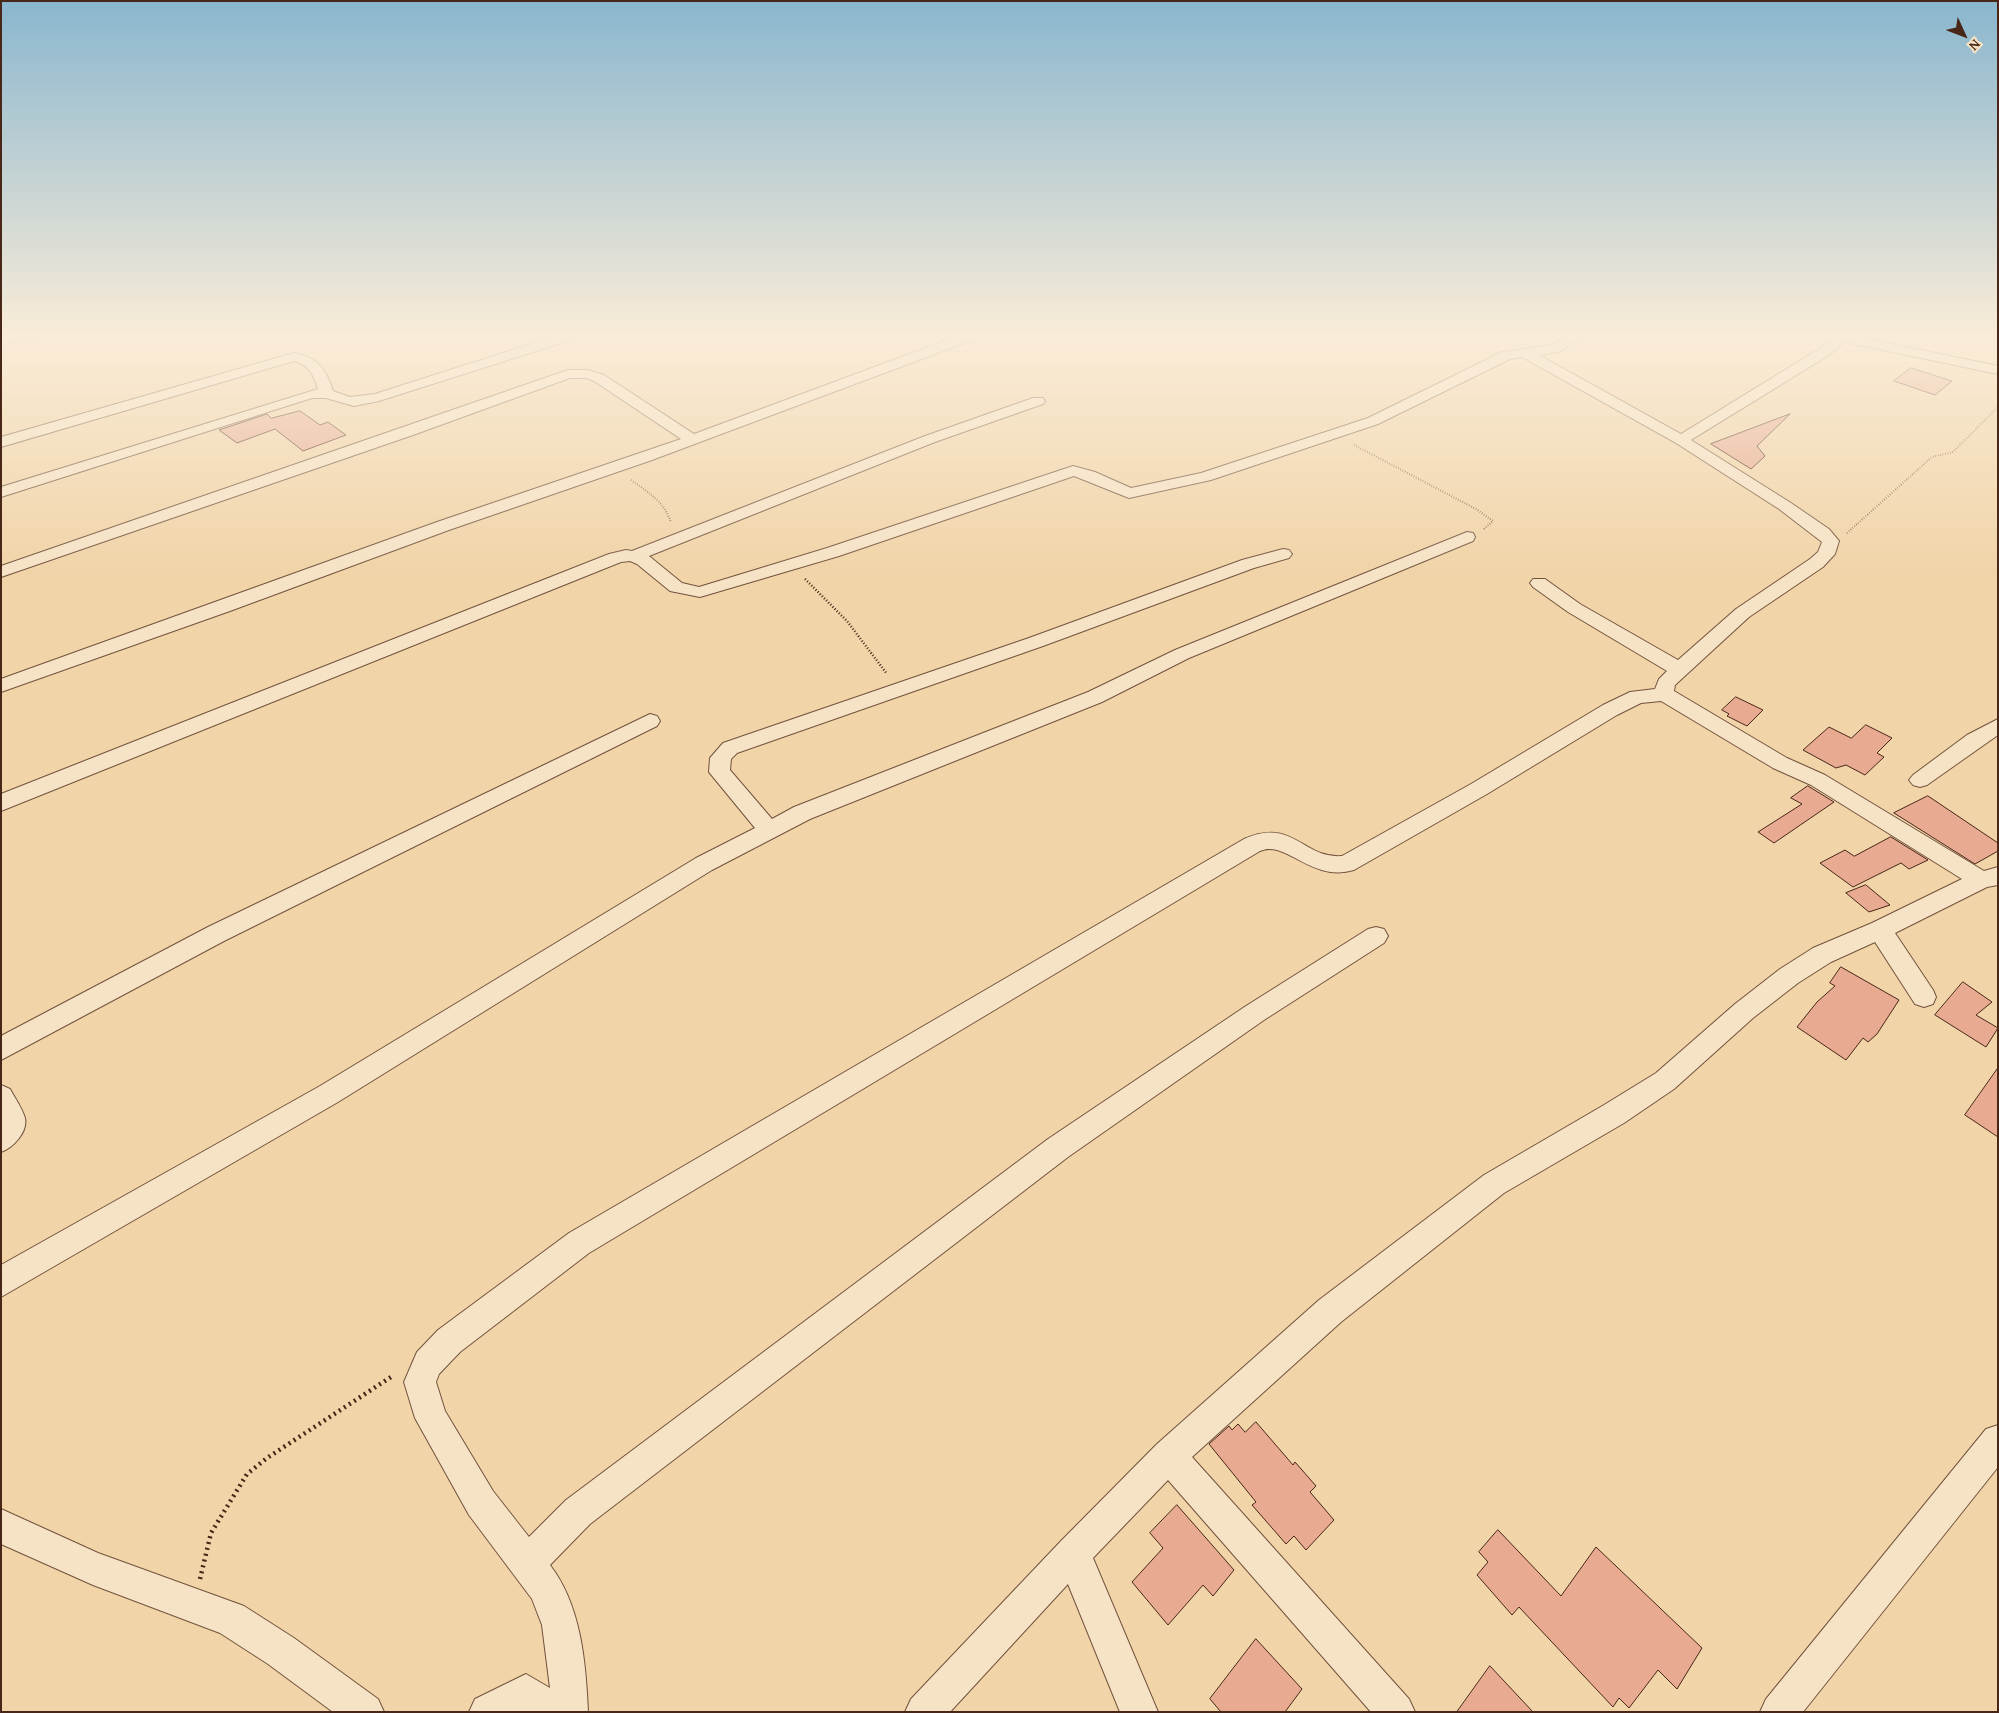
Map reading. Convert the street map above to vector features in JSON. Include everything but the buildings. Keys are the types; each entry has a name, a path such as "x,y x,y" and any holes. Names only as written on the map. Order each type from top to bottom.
{"street":[{"path":"1,442 91,416"},
{"path":"1,492 241,416"},
{"path":"1,572 448,416"},
{"path":"656,416 692,440"},
{"path":"1,686 224,607 443,526 756,416"},
{"path":"634,556 930,439 996,416"},
{"path":"1,803 615,558 626,555 634,556 643,560 676,587 700,592 795,564 1073,471 1089,475 1124,492 1140,492 1205,477 1336,435 1381,416"},
{"path":"1638,416 1681,440 1806,520 1830,538 1831,544 1818,564 1779,587 1717,633 1666,683 1664,694"},
{"path":"1681,440 1720,416"},
{"path":"1,1282 124,1208 329,1094 704,864 768,829 860,789 1095,697 1182,654 1467,537"},
{"path":"768,829 720,772 718,763 722,754 730,748 748,740 898,690 1248,564 1283,554"},
{"path":"1538,583 1574,608 1680,670"},
{"path":"569,1712 568,1673 560,1625 545,1588 481,1503 431,1418 420,1382 428,1364 449,1341 578,1243 1252,845 1267,839 1278,840 1330,867 1346,864 1479,790 1610,710 1637,697 1664,694 1780,763 1818,780 1989,878"},
{"path":"1,1049 252,916 650,721"},
{"path":"1920,780 1974,740 1998,726"},
{"path":"924,1712 1073,1553 1169,1456 1248,1382 1330,1311 1494,1184 1614,1114 1664,1081 1744,1011 1789,976 1822,955 1880,930 1989,878"},
{"path":"1880,930 1924,997"},
{"path":"526,1564 586,1506 1051,1154 1255,1013 1376,936"},
{"path":"1,1097 11,1118 11,1126 1,1140"},
{"path":"1779,1712 1998,1441"},
{"path":"1169,1456 1396,1712"},
{"path":"1,1526 93,1568 231,1619 281,1650 365,1712"},
{"path":"1073,1553 1139,1712"},
{"path":"488,1712 526,1693 551,1712"}],"path":[{"path":"1831,544 1837,542 1872,512 1932,456 1953,452 1989,416"},
{"path":"1336,435 1453,496 1493,521 1490,526 1467,537"},
{"path":"615,467 655,497 663,506 668,513 668,521 672,525 670,541"},
{"path":"795,564 801,575 847,621 898,690"},
{"path":"195,1606 211,1533 228,1502 247,1474 267,1458 405,1369 428,1364"}]}
